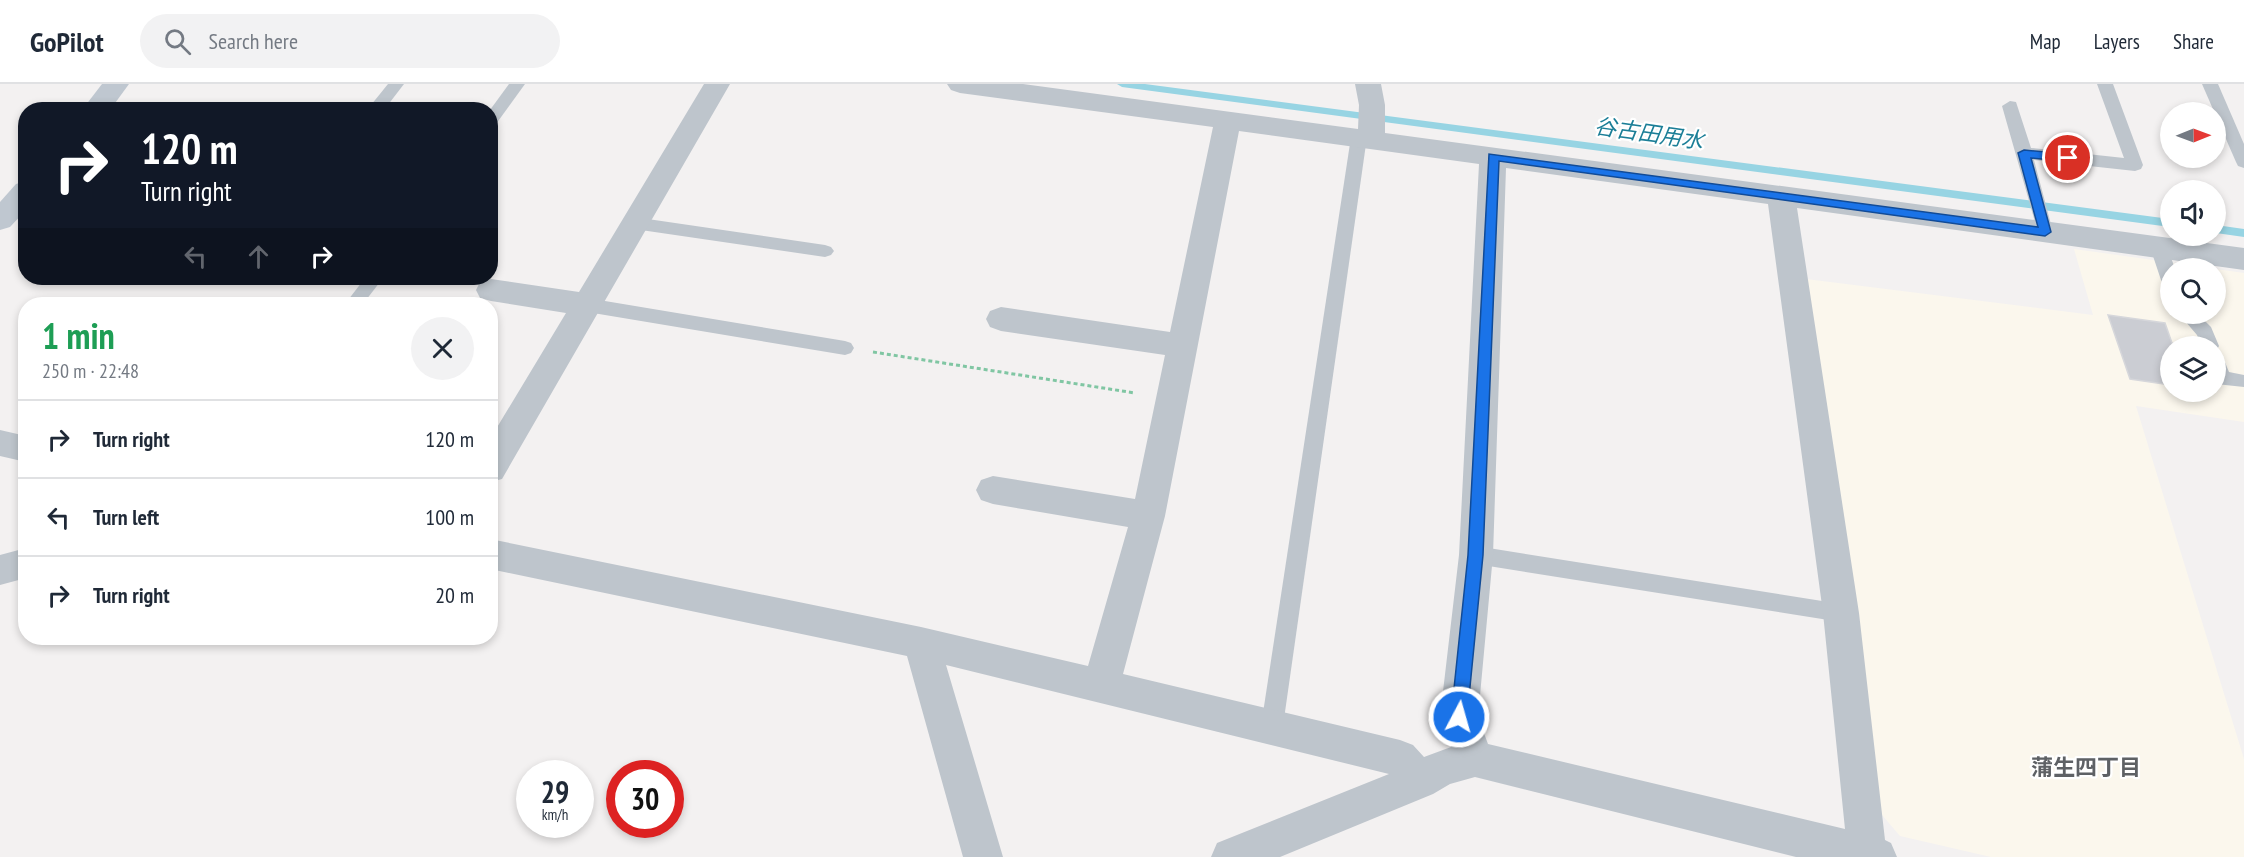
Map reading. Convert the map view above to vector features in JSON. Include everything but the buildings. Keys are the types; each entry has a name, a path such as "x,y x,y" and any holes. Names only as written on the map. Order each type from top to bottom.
{"main road":[{"path":"101,102 116,84"},
{"path":"0,220 18,200"}],"street":[{"path":"498,455 717,84"},
{"path":"960,84 2244,259"},
{"path":"1365,138 1372,105 1368,84"},
{"path":"1101,686 1148,516 1228,120"},
{"path":"1475,759 1459,717 1476,555 1493,156"},
{"path":"1231,857 1419,781 1442,768 1475,759 1872,856 1841,613 1781,195"},
{"path":"491,290 587,304"},
{"path":"1001,319 1182,346"},
{"path":"0,443 18,447"},
{"path":"993,490 1148,516"},
{"path":"498,556 921,643 1272,726 1400,758 1419,781"},
{"path":"0,570 18,564"},
{"path":"921,643 983,857"}],"lane":[{"path":"381,102 396,84"},
{"path":"498,110 518,84"},
{"path":"2024,153 2135,165 2105,84"},
{"path":"2210,84 2244,162"},
{"path":"2010,106 2045,232"},
{"path":"1272,726 1365,138"},
{"path":"634,223 825,251"},
{"path":"2159,248 2162,258"},
{"path":"359,297 369,285"},
{"path":"587,304 845,348"},
{"path":"2197,324 2207,336"},
{"path":"2226,379 2241,381"},
{"path":"1476,555 1841,613"}],"path":[{"path":"845,348 1172,399"}],"shaded area":[{"path":"2074,249 2160,261 2160,324 2226,324 2226,270 2244,273 2244,422 2136,406 2244,759 2244,857 1991,857 1900,836 1871,802 1806,279 2093,315"}],"waterway":[{"name":"谷古田用水","path":"1122,84 2160,222"},
{"name":"谷古田用水","path":"2226,230 2244,233"}],"district":[{"name":"蒲生四丁目","path":"2086,767"}],"route":[{"path":"1459,717 1476,555 1493,156 2045,232 2024,153 2068,158"}]}
